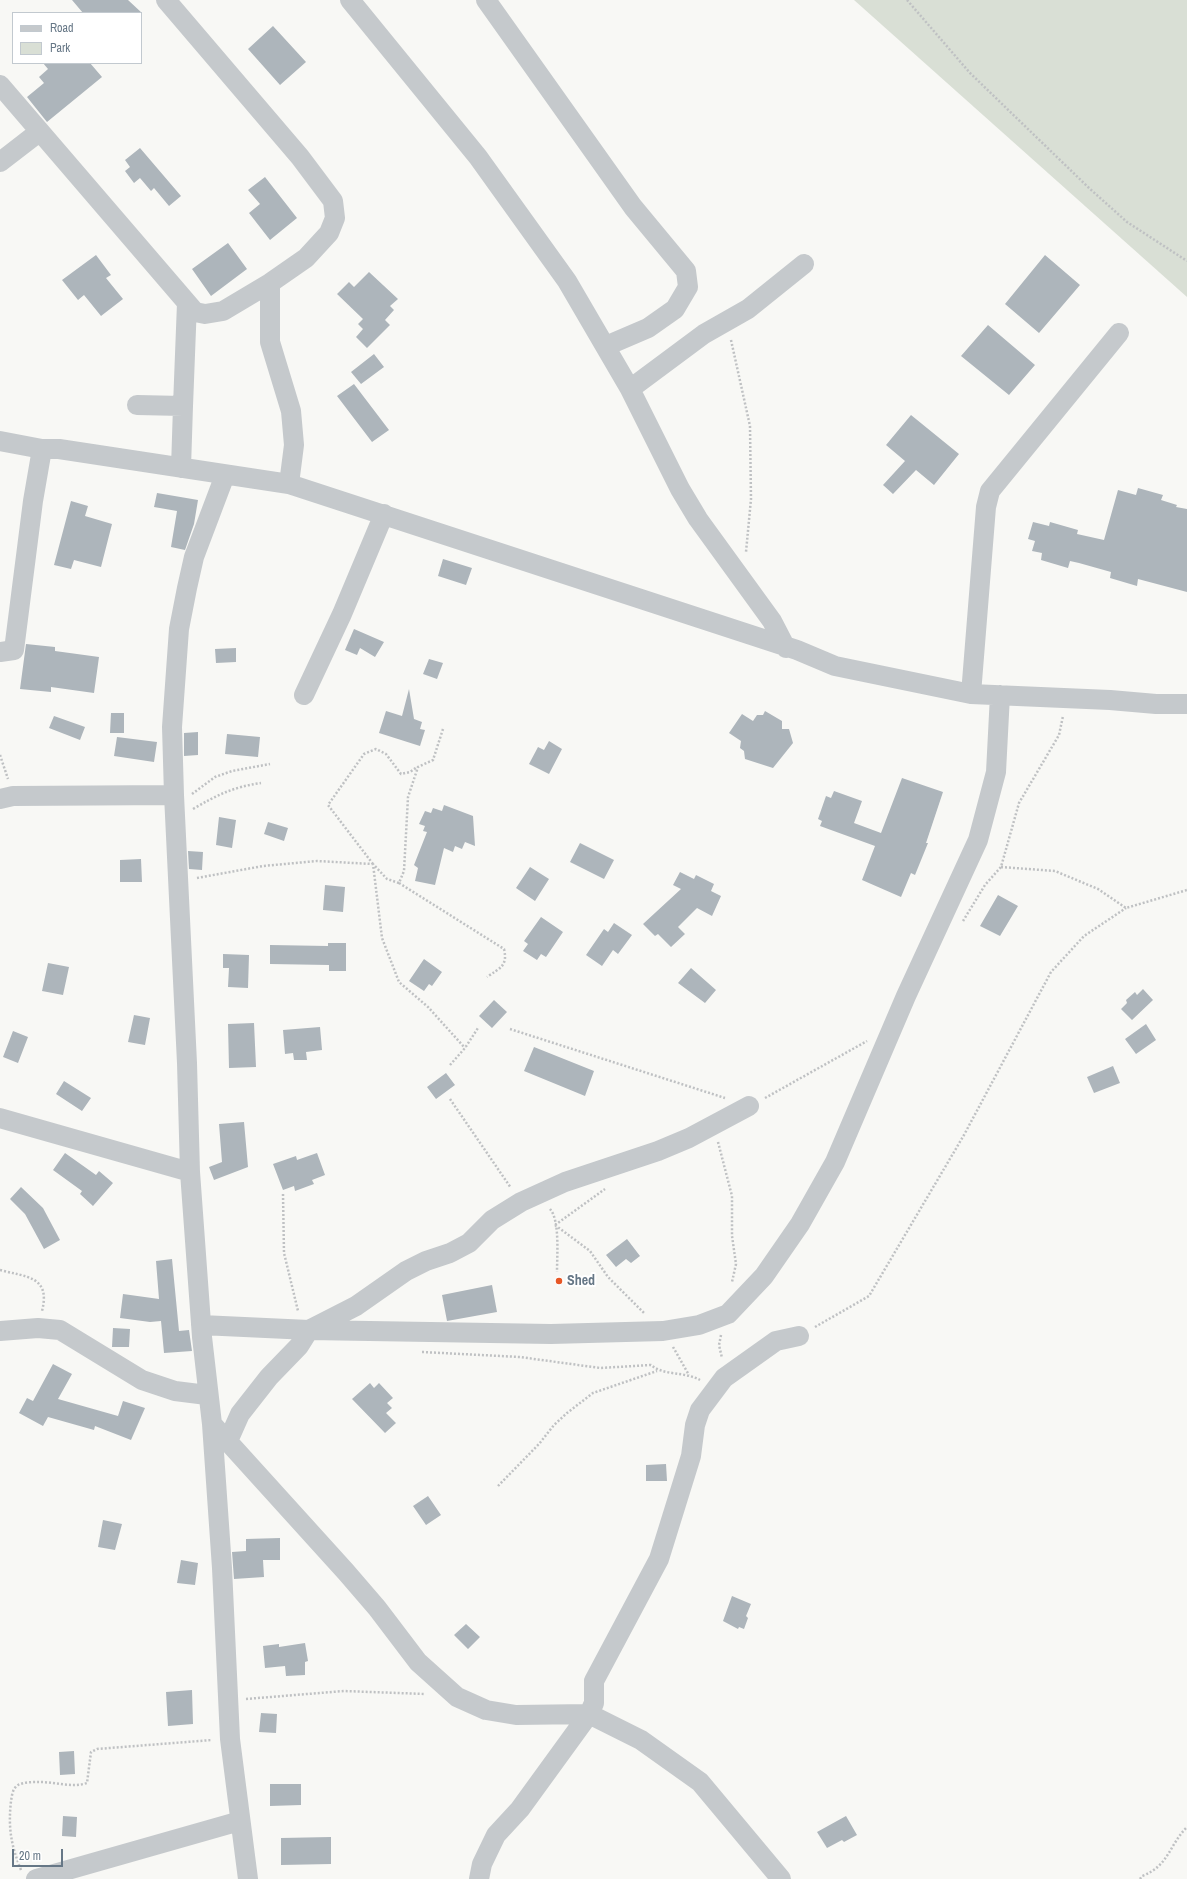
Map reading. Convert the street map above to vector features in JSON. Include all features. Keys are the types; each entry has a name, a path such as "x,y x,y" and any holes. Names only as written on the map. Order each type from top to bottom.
{"street":[{"path":"0,85 195,312 205,314 223,311 270,284 306,258 329,233 335,218 333,201 300,157 166,0"},
{"path":"350,0 478,157 567,281 630,389 694,513 719,550 772,621 786,648"},
{"path":"486,0 634,207 686,271 688,287 675,309 648,328 606,346"},
{"path":"0,162 40,132"},
{"path":"630,389 704,334 748,309 804,264"},
{"path":"270,284 270,342 291,411 294,445 289,484"},
{"path":"181,468 187,303"},
{"path":"971,694 986,507 990,491 1118,333"},
{"path":"137,405 183,406"},
{"path":"0,441 42,449 59,449 289,484 384,514 786,648 797,650 834,666 971,694 1156,704 1187,704"},
{"path":"0,652 14,650 33,501 42,449"},
{"path":"225,475 194,557 179,630 172,727 174,807 187,1063 190,1172 207,1395 212,1424 230,1739 248,1879"},
{"path":"304,695 342,614 384,514"},
{"path":"201,1325 309,1330 551,1334 663,1331 699,1325 728,1314 764,1276 800,1224 835,1162 889,1037 978,840 996,772 1000,695"},
{"path":"7,797 174,807"},
{"path":"228,1441 240,1414 269,1377 299,1346 309,1330 356,1306 406,1271 426,1261 450,1253 469,1243 492,1220 521,1202 565,1182 689,1138 749,1106"},
{"path":"0,1118 190,1172"},
{"path":"0,1331 38,1328 60,1330 142,1380 175,1392 207,1395"},
{"path":"479,1879 482,1864 496,1835 520,1809 589,1714 594,1703 594,1681 660,1559 691,1456 695,1425 699,1414 724,1378 776,1341 799,1336"},
{"path":"212,1424 351,1578 418,1662 457,1697 486,1710 516,1715 589,1714 642,1740 700,1782 781,1879"},
{"path":"29,1876 240,1821"}],"path":[{"path":"907,0 970,73 1089,188 1127,222 1187,261"},
{"path":"727,322 750,426 751,499 743,581"},
{"path":"960,924 985,885 1001,867 1019,803 1059,735 1066,698"},
{"path":"444,729 433,760 410,772 401,774 386,754 376,749 364,754 328,805 373,864 387,879 399,883 504,949 506,959 502,966 488,977"},
{"path":"0,755 7,797"},
{"path":"174,807 215,777 232,771 270,764"},
{"path":"399,883 404,871 408,797 418,767"},
{"path":"174,807 217,795 238,786 261,782"},
{"path":"178,881 286,863 317,861 373,864"},
{"path":"373,864 382,938 399,982 428,1007 465,1048"},
{"path":"1001,867 1055,871 1098,888 1126,908"},
{"path":"799,1336 868,1296 964,1135 1051,972 1084,936 1126,908 1187,890"},
{"path":"450,1065 465,1048 478,1028"},
{"path":"510,1029 749,1106 866,1041 889,1037"},
{"path":"450,1099 521,1202"},
{"path":"716,1123 718,1142 732,1196 732,1236 736,1264 732,1274 732,1298 728,1314 722,1326 720,1345 724,1378"},
{"path":"282,1194 284,1253 299,1315 309,1330"},
{"path":"498,1486 539,1444 554,1425 567,1412 593,1393 658,1371 689,1375 663,1331 608,1277 590,1251 556,1225 557,1272"},
{"path":"0,1270 31,1278 43,1287 45,1297 38,1328"},
{"path":"417,1352 520,1357 600,1368 651,1365 658,1371"},
{"path":"229,1701 344,1692 428,1694"},
{"path":"29,1876 14,1851 9,1823 13,1791 17,1785 40,1782 75,1785 87,1783 91,1752 97,1749 230,1739"},
{"path":"1140,1879 1142,1876 1153,1872 1169,1856 1177,1838 1187,1827"}],"green space":[{"path":"854,0 1187,0 1187,297"}],"building":[{"path":"72,0 128,0 141,12 82,12"},
{"path":"273,26 306,62 280,85 248,49"},
{"path":"44,64 91,64 102,77 47,122 27,97 44,83 39,77 48,69"},
{"path":"140,148 181,196 169,206 154,188 151,191 140,178 134,183 125,171 130,167 125,160"},
{"path":"265,177 297,218 270,240 249,213 260,204 248,190"},
{"path":"228,243 247,269 211,296 192,269"},
{"path":"96,255 111,275 106,278 123,299 101,316 84,295 78,300 62,280"},
{"path":"1045,255 1080,285 1039,333 1005,304"},
{"path":"369,272 398,299 390,306 394,310 385,320 390,325 367,348 356,337 363,329 358,324 363,319 337,294 349,282 354,287"},
{"path":"988,325 1035,365 1009,395 961,356"},
{"path":"374,354 384,367 361,384 351,372"},
{"path":"354,384 389,430 372,442 337,396"},
{"path":"911,415 959,454 934,485 916,470 893,494 883,485 905,461 886,445"},
{"path":"1138,488 1163,495 1161,500 1177,505 1176,507 1187,509 1187,592 1138,579 1137,586 1110,578 1111,572 1070,561 1068,568 1041,560 1042,553 1032,551 1035,541 1028,539 1033,522 1049,526 1050,522 1078,530 1077,534 1104,540 1118,490 1136,495"},
{"path":"157,493 198,500 194,524 185,550 171,547 177,511 154,507"},
{"path":"71,501 88,506 85,516 112,524 101,567 74,560 71,569 54,565"},
{"path":"443,559 472,568 466,585 438,576"},
{"path":"354,629 384,642 375,657 360,648 357,655 345,650"},
{"path":"26,644 55,647 55,651 99,657 94,693 51,687 51,692 20,689"},
{"path":"236,648 236,662 216,663 215,649"},
{"path":"429,659 443,663 437,679 423,674"},
{"path":"409,689 414,719 422,722 420,729 425,730 420,746 379,733 386,711 402,716"},
{"path":"765,711 782,721 782,729 789,729 793,743 773,768 745,759 744,751 740,748 741,741 729,733 742,714 753,721 757,715 763,715"},
{"path":"111,713 124,713 124,733 110,733"},
{"path":"54,716 85,727 80,740 49,728"},
{"path":"198,732 198,755 184,756 184,733"},
{"path":"227,734 260,737 258,757 225,754"},
{"path":"117,737 157,742 154,762 114,756"},
{"path":"549,741 562,749 549,774 529,764 538,747 544,750"},
{"path":"902,778 943,792 926,843 928,843 915,875 911,873 901,897 862,880 875,846 820,826 822,821 818,819 826,796 831,798 834,791 862,801 854,823 881,833"},
{"path":"444,805 473,816 475,846 465,842 462,849 455,846 453,852 444,848 435,885 415,881 418,868 414,865 427,832 423,831 425,826 419,824 425,811 431,813 433,808 442,811"},
{"path":"219,817 236,820 232,848 216,845"},
{"path":"268,822 288,828 284,841 264,834"},
{"path":"580,843 614,860 604,879 570,862"},
{"path":"188,851 203,852 202,870 189,869"},
{"path":"141,859 142,882 120,882 120,860"},
{"path":"530,867 549,879 535,901 516,888"},
{"path":"680,872 694,879 696,875 714,884 711,891 721,896 712,916 697,908 678,927 685,934 671,947 658,934 655,936 643,924 681,889 673,885"},
{"path":"325,885 345,887 343,912 323,910"},
{"path":"998,895 1018,906 1000,936 980,926"},
{"path":"541,917 563,932 546,957 541,954 537,960 523,951 528,944 524,941"},
{"path":"614,923 632,935 618,954 613,950 602,966 586,955 604,929 608,932"},
{"path":"328,943 346,943 346,971 329,971 329,965 270,964 270,945 328,946"},
{"path":"223,954 249,955 248,988 228,987 229,968 223,968"},
{"path":"424,959 442,972 432,986 429,984 424,991 409,981"},
{"path":"48,963 69,967 63,995 42,991"},
{"path":"691,968 716,990 705,1003 678,983"},
{"path":"1143,989 1153,1000 1132,1020 1121,1009 1127,1003 1126,1000 1135,992 1137,995"},
{"path":"494,1000 507,1012 492,1028 479,1016"},
{"path":"134,1015 150,1018 145,1045 128,1042"},
{"path":"254,1023 256,1067 229,1068 228,1024"},
{"path":"1146,1024 1156,1040 1136,1054 1125,1039"},
{"path":"320,1027 322,1050 306,1052 307,1060 294,1060 293,1053 285,1054 283,1030"},
{"path":"13,1031 28,1037 18,1063 3,1057"},
{"path":"534,1047 594,1071 585,1096 524,1071"},
{"path":"1113,1066 1120,1083 1094,1093 1087,1077"},
{"path":"446,1073 455,1085 436,1099 427,1087"},
{"path":"64,1081 91,1098 82,1111 56,1094"},
{"path":"244,1122 248,1167 214,1180 209,1167 222,1162 219,1124"},
{"path":"65,1153 96,1175 99,1171 113,1183 93,1206 80,1194 82,1191 53,1170"},
{"path":"317,1153 325,1175 312,1180 314,1184 295,1191 294,1186 283,1190 273,1164 296,1156 297,1160"},
{"path":"21,1187 43,1208 60,1240 44,1249 25,1214 10,1199"},
{"path":"627,1239 640,1256 631,1263 626,1259 616,1267 606,1255"},
{"path":"172,1259 179,1331 189,1330 192,1351 164,1353 161,1321 150,1322 120,1318 123,1294 159,1299 156,1261"},
{"path":"492,1285 497,1312 447,1321 442,1295"},
{"path":"113,1328 130,1329 129,1347 112,1347"},
{"path":"53,1364 72,1374 58,1399 118,1416 123,1401 145,1408 131,1440 95,1426 94,1430 48,1417 43,1426 19,1413 27,1398 33,1401"},
{"path":"370,1383 374,1388 379,1383 393,1398 387,1403 392,1408 386,1413 396,1423 385,1433 352,1399"},
{"path":"666,1464 667,1481 646,1481 646,1465"},
{"path":"428,1496 441,1515 426,1525 413,1506"},
{"path":"103,1520 122,1524 115,1550 98,1547"},
{"path":"280,1538 280,1560 263,1560 264,1577 234,1579 232,1552 246,1551 246,1539"},
{"path":"181,1560 198,1563 195,1585 177,1583"},
{"path":"732,1596 751,1604 746,1616 748,1618 744,1629 739,1627 738,1629 723,1621"},
{"path":"466,1624 480,1637 468,1649 454,1635"},
{"path":"305,1643 308,1661 305,1662 305,1675 286,1676 285,1666 265,1668 263,1646 279,1644 279,1647"},
{"path":"192,1690 193,1724 168,1726 166,1692"},
{"path":"261,1713 277,1714 276,1733 259,1732"},
{"path":"74,1751 75,1774 60,1775 59,1752"},
{"path":"270,1784 301,1784 301,1805 270,1806"},
{"path":"63,1816 77,1817 76,1837 62,1836"},
{"path":"846,1816 857,1835 844,1842 842,1840 827,1848 817,1832"},
{"path":"331,1837 331,1864 281,1865 281,1838"}],"place":[{"name":"Shed","path":"559,1281"}]}
